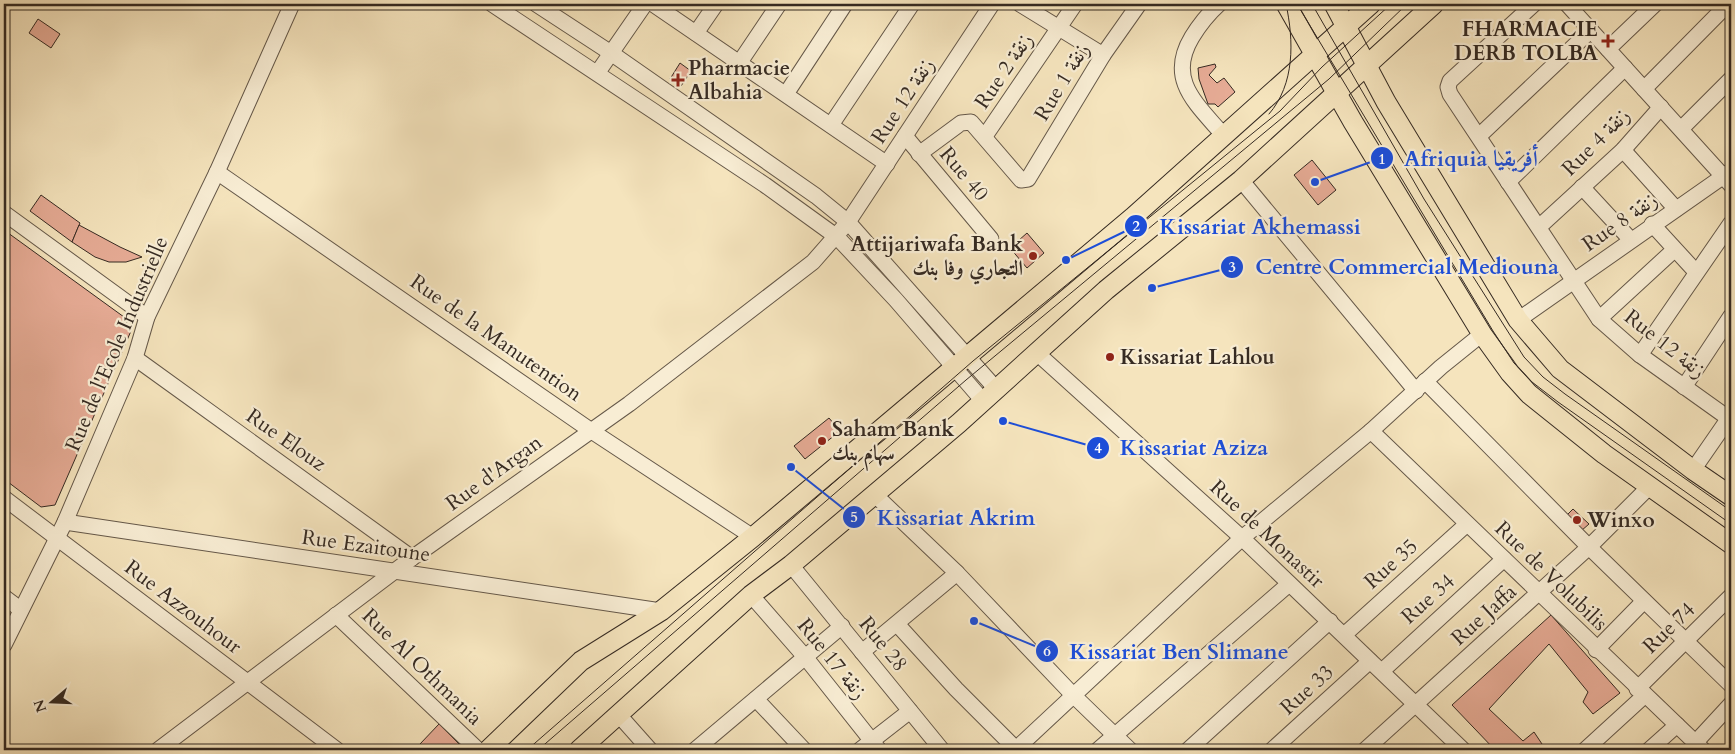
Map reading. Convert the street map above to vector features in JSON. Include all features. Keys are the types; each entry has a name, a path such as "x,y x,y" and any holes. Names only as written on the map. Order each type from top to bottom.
{"main road":[{"path":"1286,4 1336,92 1482,334 1529,394 1604,454 1731,544"},
{"path":"1334,4 1386,102 1518,320 1560,369 1693,470 1731,496"},
{"path":"488,750 581,661 660,611 753,537 1133,217 1371,4"},
{"path":"580,750 752,595 791,565 990,396 1106,290 1242,180 1434,4"}],"street":[{"name":"Rue de l'Ecole Industrielle","path":"4,645 20,609 65,522 135,358 147,317 216,172 292,4"},
{"path":"492,4 508,8 598,72 765,185 837,237 896,300 961,361"},
{"path":"536,4 611,53 816,196 848,222 908,288 961,361 990,396"},
{"path":"598,72 645,4"},
{"path":"653,4 887,164"},
{"path":"696,33 716,4"},
{"path":"740,62 779,4"},
{"path":"786,94 845,4"},
{"path":"831,125 912,4"},
{"name":"Rue 12 زنقة","path":"848,222 992,4"},
{"path":"1020,4 1103,55"},
{"name":"Rue 2 زنقة","path":"985,136 1075,4"},
{"name":"Rue 1 زنقة","path":"985,136 1021,180 1028,179 1103,55 1139,4"},
{"path":"1219,4 1201,22 1190,41 1182,59 1182,68 1185,85 1193,99 1224,136"},
{"name":"Rue 12 زنقة","path":"1534,4 1450,81 1448,87 1450,94 1539,227 1572,281 1599,319 1640,354 1684,387 1731,418"},
{"path":"1567,4 1661,108 1728,177"},
{"path":"1644,89 1728,4"},
{"path":"1608,49 1651,5"},
{"path":"1479,136 1590,31"},
{"path":"1508,182 1625,68"},
{"path":"1681,129 1731,80"},
{"path":"642,102 655,84"},
{"name":"Rue 4 زنقة","path":"1539,227 1623,150 1661,108"},
{"path":"918,154 961,123 971,122 985,136"},
{"name":"Rue 40","path":"905,136 918,154 991,239"},
{"path":"1623,150 1676,209"},
{"name":"Rue de la Manutention","path":"216,172 590,430 753,537"},
{"name":"Rue 8 زنقة","path":"1518,320 1652,224 1728,177"},
{"path":"1242,180 1420,386 1731,685"},
{"path":"1582,187 1630,240"},
{"path":"4,212 147,317"},
{"name":"Rue d'Argan","path":"161,749 394,571 629,404 813,262 837,237 848,222"},
{"path":"1640,354 1731,223"},
{"path":"1652,224 1696,272"},
{"path":"1599,319 1674,250"},
{"path":"896,300 908,288"},
{"path":"1684,387 1731,316"},
{"path":"897,624 956,689 1016,750 1242,538 1371,431 1420,386 1482,334"},
{"name":"Rue de Monastir","path":"1038,354 1242,538 1463,750"},
{"name":"Rue Elouz","path":"135,358 375,529 412,558"},
{"path":"1693,470 1731,418"},
{"name":"Rue de Volubilis","path":"1371,431 1596,650 1699,746"},
{"name":"Rue Jaffa","path":"1366,750 1589,547 1649,487"},
{"path":"874,494 957,573 1073,695 1130,750"},
{"name":"Rue Azzouhour","path":"4,498 56,540 248,681 337,750"},
{"name":"Rue Ezaitoune","path":"65,522 660,611"},
{"name":"Rue 35","path":"1344,635 1467,524"},
{"name":"Rue 34","path":"1376,666 1504,559"},
{"name":"Rue 28","path":"791,565 942,750"},
{"path":"862,652 957,573"},
{"path":"1098,750 1290,584"},
{"name":"Rue 17 زنقة","path":"752,595 806,658 870,747"},
{"name":"Rue 74","path":"1585,750 1685,642 1731,596"},
{"path":"4,597 20,609"},
{"path":"1596,650 1644,601"},
{"name":"Rue Al Othmania","path":"336,615 478,750"},
{"path":"1188,750 1330,622"},
{"path":"695,750 842,626"},
{"name":"Rue 33","path":"1272,750 1376,666"},
{"path":"756,699 804,750"},
{"path":"1699,746 1731,704"},
{"path":"870,747 910,711"},
{"path":"618,714 650,750"},
{"path":"1649,750 1677,725"}],"building":[{"path":"38,19 60,34 51,48 29,33"},
{"path":"680,63 691,71 681,86 670,79"},
{"path":"1215,64 1216,67 1209,75 1217,83 1224,78 1235,92 1218,107 1215,104 1208,104 1199,79 1198,68"},
{"path":"1312,160 1336,190 1318,205 1294,175"},
{"path":"41,195 80,223 72,242 30,211"},
{"path":"79,225 142,257 126,262 109,262 95,257 72,242"},
{"path":"4,230 124,317 131,331 55,505 41,507 4,479"},
{"path":"1027,233 1044,253 1027,268 1010,248"},
{"path":"829,418 840,431 805,459 794,446"},
{"path":"1573,509 1589,524 1581,531 1566,516"},
{"path":"1551,615 1620,693 1593,714 1583,702 1588,692 1549,644 1489,709 1523,741 1534,732 1546,750 1495,750 1452,705"},
{"path":"439,724 459,744 459,750 426,750 420,744"}],"tram line":[{"path":"1269,114 1278,102 1288,76 1291,47 1286,4"},
{"path":"1297,4 1514,363 1532,382 1558,402 1731,524"},
{"path":"1312,4 1424,199 1524,357 1543,377 1565,394 1731,511"},
{"path":"527,750 973,361 1280,111 1322,67 1391,4"},
{"path":"538,750 966,380 1329,79 1407,4"}],"place":[{"name":"FHARMACIE DERB TOLBA","path":"1608,41"},
{"name":"Pharmacie Albahia","path":"678,80"},
{"name":"Afriquia أفريقيا","path":"1315,182"},
{"name":"Attijariwafa Bank التجاري وفا بنك","path":"1033,256"},
{"name":"Kissariat Akhemassi","path":"1066,260"},
{"name":"Centre Commercial Mediouna","path":"1152,288"},
{"name":"Kissariat Lahlou","path":"1110,357"},
{"name":"Kissariat Aziza","path":"1003,421"},
{"name":"Saham Bank سهام بنك","path":"822,441"},
{"name":"Kissariat Akrim","path":"791,467"},
{"name":"Winxo","path":"1577,520"},
{"name":"Kissariat Ben Slimane","path":"974,621"}]}
